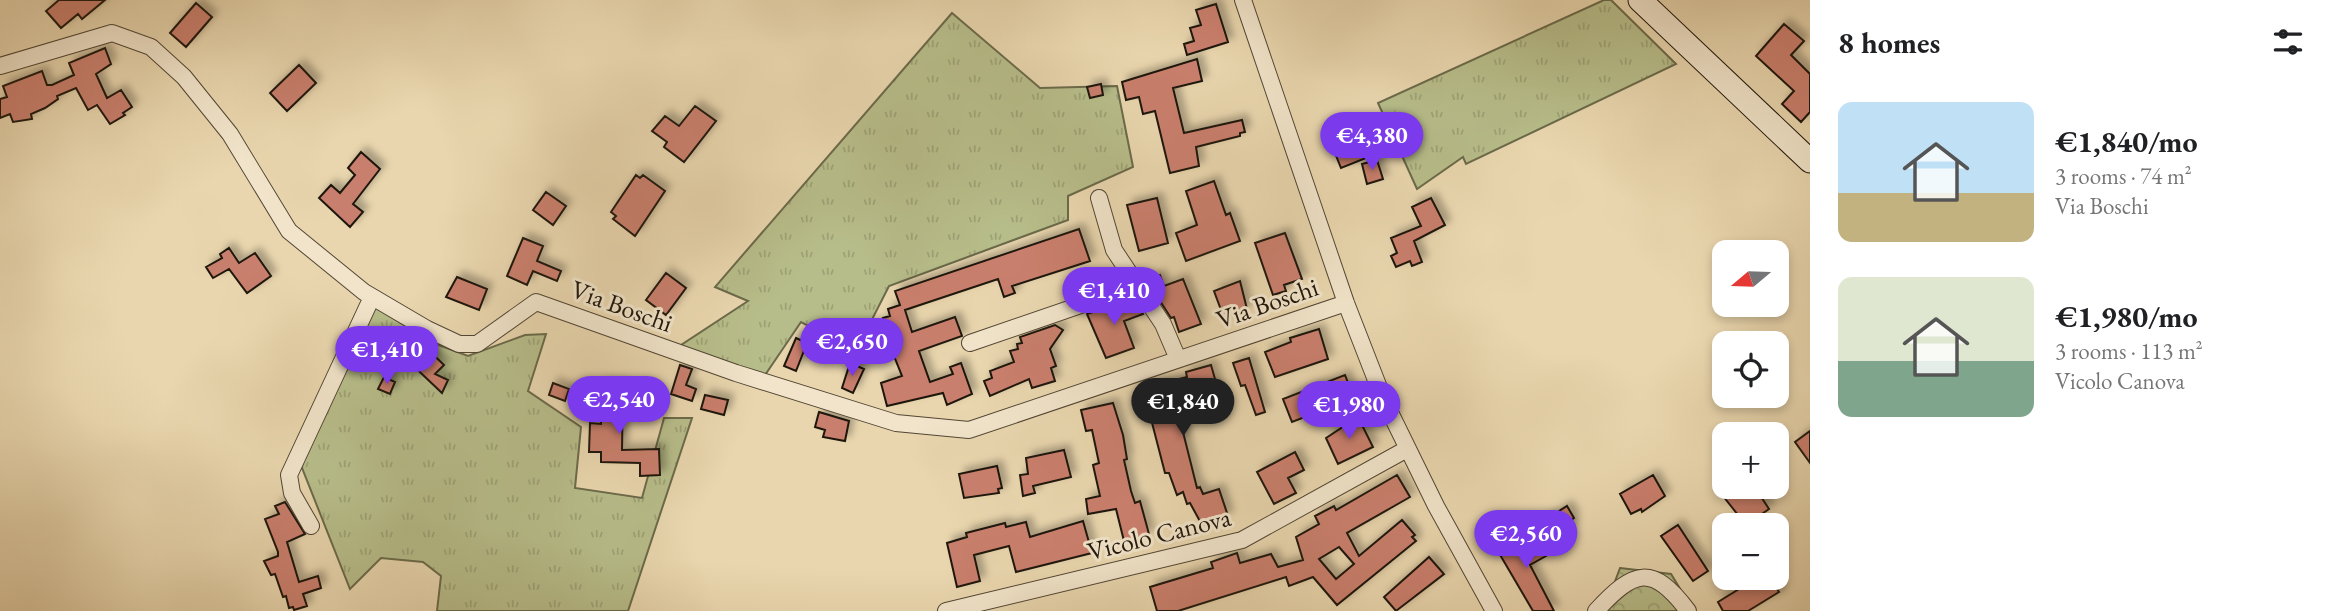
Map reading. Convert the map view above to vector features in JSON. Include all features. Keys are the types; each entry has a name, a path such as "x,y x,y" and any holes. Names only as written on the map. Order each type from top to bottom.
{"street":[{"path":"1243,0 1346,303 1383,398 1407,449 1494,611"},
{"path":"1640,0 1810,160"},
{"name":"Via Boschi","path":"0,66 112,33 151,47 184,77 230,134 289,231 372,297 459,344 477,344 536,302 736,373 896,423 969,430 1346,303"},
{"path":"1099,198 1114,250 1163,324 1178,359"},
{"path":"970,344 1136,286"},
{"path":"311,526 292,493 289,475 372,297"},
{"name":"Vicolo Canova","path":"946,611 1242,540 1407,449"},
{"path":"1596,611 1626,582 1649,577 1670,586 1688,611"}],"green space":[{"path":"1604,0 1611,0 1676,64 1466,164 1463,157 1417,189 1378,103"},
{"path":"952,13 1040,88 1117,86 1133,167 1068,196 1068,220 889,286 856,351 801,322 763,378 672,351 748,301 715,287"},
{"path":"372,305 433,343 468,356 525,335 546,334 528,391 581,427 575,488 642,498 664,418 692,418 628,611 437,611 441,576 423,562 381,558 350,589 302,468 294,472"},
{"path":"1620,568 1671,574 1690,605 1690,611 1604,611"}],"building":[{"path":"59,0 105,0 82,19 78,14 61,28 46,11"},
{"path":"196,3 212,17 186,47 170,33"},
{"path":"1216,4 1228,42 1187,55 1184,44 1194,41 1190,28 1201,25 1196,10"},
{"path":"1784,24 1804,41 1791,55 1810,74 1810,112 1801,122 1782,104 1794,91 1756,56"},
{"path":"105,48 111,64 96,74 107,98 121,90 132,107 123,113 125,115 110,124 97,105 88,110 76,88 57,96 58,99 45,108 31,114 32,119 13,122 10,114 0,118 0,99 7,97 3,86 42,71 47,85 52,85 74,75 69,63"},
{"path":"1197,59 1202,81 1173,88 1184,133 1242,120 1245,132 1240,133 1240,136 1196,147 1199,166 1170,173 1155,111 1143,114 1139,97 1126,100 1122,82"},
{"path":"299,65 316,83 287,111 270,93"},
{"path":"1101,84 1103,95 1090,98 1087,87"},
{"path":"695,106 716,121 684,162 664,147 667,142 652,131 665,116 679,126"},
{"path":"1358,138 1366,158 1341,168 1333,148"},
{"path":"361,152 380,169 353,204 363,212 350,227 319,198 331,185 340,193 355,175 348,168"},
{"path":"1377,160 1383,179 1367,184 1362,164"},
{"path":"636,175 640,178 643,175 665,191 635,236 613,219 616,216 611,212"},
{"path":"1214,181 1226,215 1230,213 1240,241 1186,261 1176,233 1197,225 1186,191"},
{"path":"546,192 566,206 553,225 533,210"},
{"path":"1157,198 1168,243 1139,251 1127,205"},
{"path":"1431,198 1445,225 1414,241 1422,262 1412,266 1410,261 1396,267 1391,256 1397,253 1391,238 1421,226 1412,207"},
{"path":"1079,229 1090,261 1012,286 1015,293 1004,297 998,279 905,310 912,332 955,317 962,336 919,351 930,382 953,374 950,367 961,363 972,394 947,405 943,393 887,406 881,383 902,376 881,324 885,322 883,318 890,316 888,309 900,305 895,291"},
{"path":"1285,233 1302,279 1284,285 1286,291 1273,295 1255,243"},
{"path":"523,238 543,246 537,261 561,271 557,281 533,271 527,285 507,276"},
{"path":"229,248 239,263 255,253 271,276 247,293 229,269 213,278 206,267 222,258 220,254"},
{"path":"666,273 686,288 666,315 646,300"},
{"path":"1160,275 1164,286 1183,279 1201,324 1179,332 1174,317 1171,318 1149,279"},
{"path":"457,277 487,289 479,310 446,297"},
{"path":"1240,281 1247,309 1224,318 1214,291"},
{"path":"1133,298 1143,314 1124,321 1134,348 1106,358 1087,314"},
{"path":"1055,325 1063,330 1050,349 1056,366 1051,368 1055,381 1032,388 1029,379 990,396 984,381 992,378 990,371 1014,362 1010,351 1018,349 1017,344 1022,343 1020,337"},
{"path":"1319,329 1328,359 1275,377 1265,352 1291,342 1290,338"},
{"path":"796,338 807,343 796,371 784,366"},
{"path":"419,341 444,365 435,374 448,380 442,393 404,357"},
{"path":"1249,358 1265,412 1256,415 1233,363"},
{"path":"850,363 864,369 853,393 842,388"},
{"path":"680,365 692,369 686,385 696,389 692,401 671,394"},
{"path":"1211,365 1219,393 1176,404 1197,488 1200,487 1203,494 1219,489 1228,516 1202,525 1190,503 1187,504 1183,492 1177,495 1169,473 1165,473 1143,388 1187,377 1186,372"},
{"path":"1345,375 1354,398 1292,422 1283,399"},
{"path":"384,377 395,382 390,394 378,389"},
{"path":"553,383 569,389 565,401 549,395"},
{"path":"602,385 623,386 622,450 659,449 660,475 640,476 640,463 601,462 601,452 589,452 590,423 601,424"},
{"path":"705,395 728,400 724,415 701,409"},
{"path":"1113,403 1123,435 1127,459 1124,460 1131,491 1135,503 1140,501 1149,534 1124,541 1116,509 1088,514 1086,499 1100,496 1093,465 1099,463 1092,430 1086,431 1081,410"},
{"path":"819,412 849,421 845,441 823,437 825,430 815,427"},
{"path":"1358,417 1373,447 1338,464 1326,438"},
{"path":"1810,431 1810,463 1795,442"},
{"path":"1064,450 1071,477 1033,486 1035,493 1023,496 1020,475 1028,474 1026,458"},
{"path":"1295,452 1304,470 1288,478 1296,493 1274,504 1257,472"},
{"path":"997,466 1002,488 998,489 999,493 964,498 959,474"},
{"path":"1397,475 1410,497 1347,533 1359,556 1402,520 1415,535 1412,537 1416,541 1337,605 1313,577 1289,586 1286,577 1178,611 1157,611 1150,587 1213,568 1211,562 1237,553 1240,563 1271,554 1278,567 1303,560 1296,537 1319,524 1315,516 1334,506 1336,510","holes":["1339,547 1354,564 1336,579 1319,559"]},
{"path":"1653,475 1665,496 1642,512 1641,509 1631,514 1620,494"},
{"path":"1725,499 1762,499 1769,509 1763,513 1736,513"},
{"path":"285,502 305,534 287,542 299,582 318,576 321,588 303,594 307,606 294,610 293,607 289,608 275,574 271,575 264,561 278,556 265,519 279,514 275,506"},
{"path":"1567,506 1574,518 1570,521 1574,526 1557,537 1545,520"},
{"path":"1083,521 1092,553 1016,572 1009,546 974,555 980,581 957,587 947,543 967,537 966,533 1005,523 1006,527 1026,522 1030,537"},
{"path":"1678,525 1708,571 1693,581 1661,536"},
{"path":"1525,533 1533,549 1539,545 1546,556 1530,565 1554,611 1533,611 1496,548"},
{"path":"1429,557 1444,574 1396,611 1384,597"},
{"path":"1738,590 1779,592 1748,611 1723,611 1718,602"}]}
